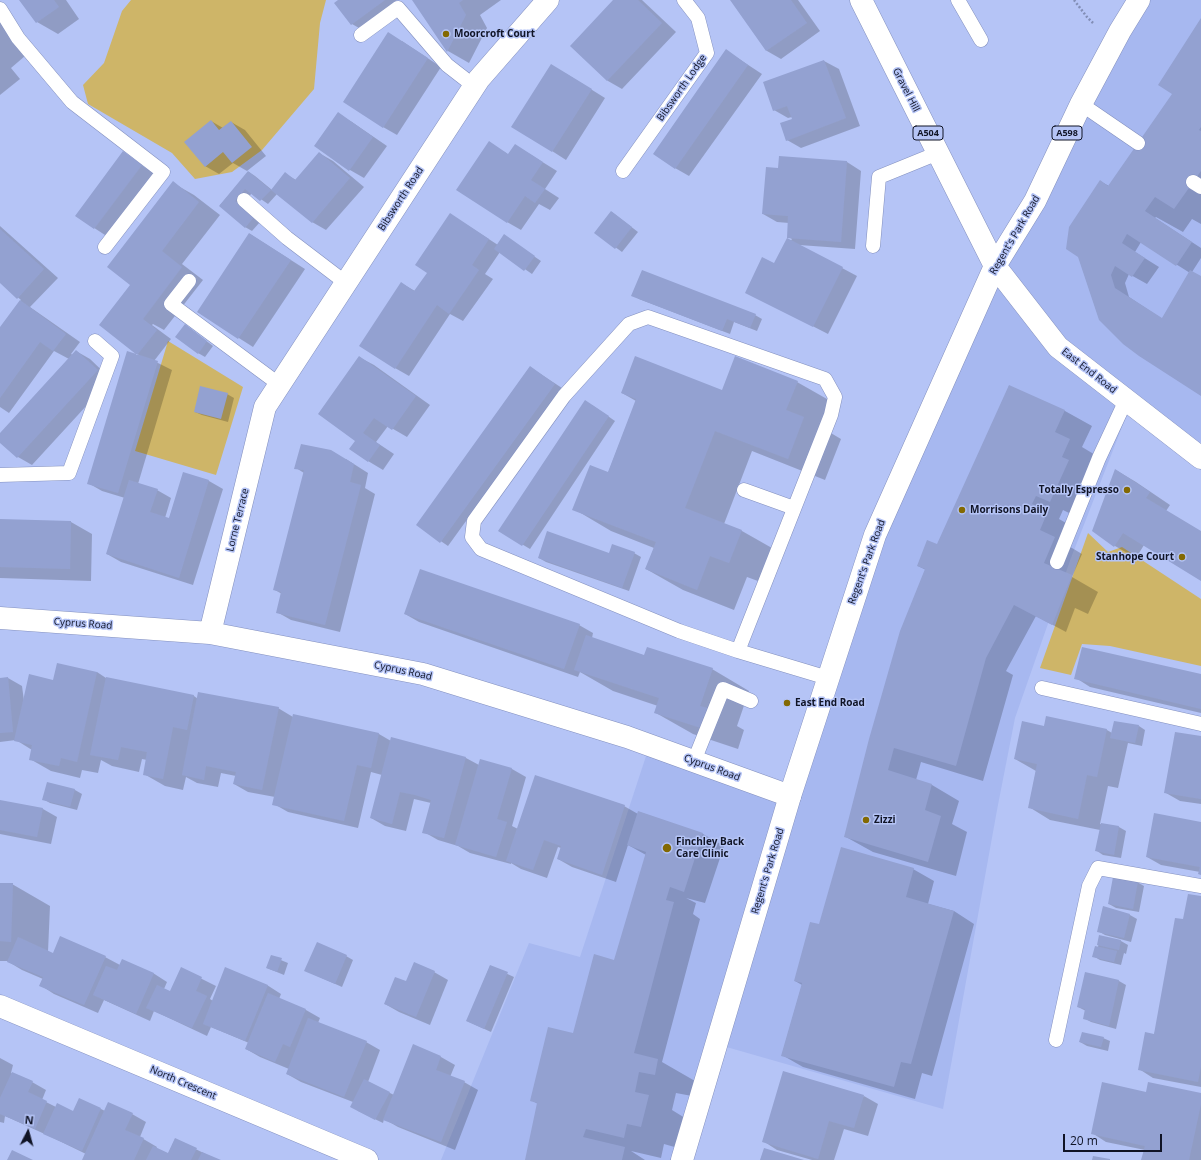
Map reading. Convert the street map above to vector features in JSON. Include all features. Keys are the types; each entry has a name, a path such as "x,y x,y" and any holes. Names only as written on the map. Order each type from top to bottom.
{"street":[{"name":"Bibsworth Road","path":"266,407 474,86 548,0"},
{"name":"Gravel Hill","path":"861,0 995,266"},
{"name":"Regent's Park Road","path":"682,1160 790,796 875,535 995,266 1035,201 1081,104 1120,31 1139,0"},
{"name":"East End Road","path":"995,266 1058,347 1201,458"},
{"name":"Lorne Terrace","path":"210,633 266,407"},
{"name":"Cyprus Road","path":"0,618 210,633 423,674 626,737 790,796"},
{"name":"North Crescent","path":"0,1006 367,1160"}],"lane":[{"name":"Bibsworth Lodge","path":"622,171 707,53 698,18 684,0"},
{"path":"958,0 981,40"},
{"path":"361,35 398,8 447,65 474,86"},
{"path":"0,9 18,38 72,102 163,172 105,247"},
{"path":"1081,104 1138,143"},
{"path":"873,246 879,177 938,153"},
{"path":"244,200 287,238 346,283"},
{"path":"189,281 171,304 280,385"},
{"path":"738,651 832,415 835,397 825,378 648,317 629,324 564,396 474,521 472,537 481,549 679,631 738,651 828,678"},
{"path":"0,475 69,473 112,356 95,342"},
{"path":"1057,562 1099,458 1126,400"},
{"path":"744,490 794,508"},
{"path":"1042,688 1201,724"},
{"path":"694,761 723,689 751,701"},
{"path":"1056,1040 1089,886 1098,868 1201,886"}],"shaded area":[{"path":"131,0 326,0 320,23 314,89 262,150 232,172 195,179 172,153 88,104 83,85 104,63 122,11"},
{"path":"1139,0 1201,0 1201,442 1194,453 1131,404 1071,558 1015,718 943,1109 716,1044 682,1160 441,1160 529,943 580,957 649,747 787,795 875,533"},
{"path":"168,341 243,387 216,475 135,451"},
{"path":"1088,533 1108,552 1122,547 1201,599 1201,666 1110,646 1082,644 1071,675 1040,668"}],"building":[{"path":"19,0 54,0 59,7 36,23"},
{"path":"338,0 385,0 351,25 334,3"},
{"name":"Moorcroft Court","path":"412,0 463,0 459,3 466,15 447,52"},
{"path":"613,0 638,0 662,23 607,81 570,46"},
{"path":"730,0 791,0 807,23 766,51"},
{"path":"1201,18 1201,127 1199,130 1201,131 1201,171 1174,209 1155,197 1145,211 1192,242 1176,266 1127,234 1122,243 1145,258 1132,277 1115,266 1111,275 1115,288 1162,318 1190,270 1201,276 1201,396 1139,356 1123,344 1099,320 1078,257 1066,249 1069,227 1100,180 1108,186 1172,94 1158,85"},
{"path":"388,32 428,58 383,128 343,102"},
{"path":"726,49 748,65 675,169 653,154"},
{"path":"824,60 846,118 786,141 780,123 792,119 787,106 773,111 763,82"},
{"path":"551,64 592,89 552,152 511,127"},
{"path":"338,112 373,137 349,171 314,146"},
{"path":"211,120 219,130 231,121 252,147 232,163 223,152 205,167 184,142"},
{"path":"489,141 508,154 515,144 543,162 531,180 545,189 535,203 525,196 507,223 456,190"},
{"path":"123,151 142,165 94,229 75,216"},
{"path":"319,152 350,178 312,223 271,190 285,172 295,180"},
{"path":"779,156 847,161 841,242 787,238 788,216 762,214 766,167 778,168"},
{"path":"248,171 271,190 260,201 245,189 235,201 254,217 245,228 219,206"},
{"path":"173,181 199,202 162,251 182,267 143,319 157,330 137,355 99,325 130,285 107,267"},
{"path":"611,211 632,227 615,249 594,233"},
{"path":"450,213 489,239 472,265 479,270 449,314 437,305 395,369 359,346 401,282 414,291 427,273 415,265"},
{"path":"0,229 44,269 17,299 0,283"},
{"path":"249,233 291,260 238,339 197,312"},
{"path":"504,234 535,256 524,271 494,249"},
{"path":"787,238 843,267 813,327 745,293 762,257 774,263"},
{"path":"642,270 756,314 750,328 727,319 722,331 631,296"},
{"path":"20,300 66,334 53,351 40,342 0,398 0,327"},
{"path":"185,324 207,341 198,354 175,337"},
{"path":"76,350 98,370 17,458 0,443 0,433"},
{"path":"127,351 158,361 118,493 87,484"},
{"path":"359,356 416,396 392,430 374,418 363,433 380,445 368,462 349,449 355,441 318,414"},
{"path":"635,356 722,390 735,356 798,381 786,410 804,417 788,459 715,431 685,508 742,530 729,563 710,556 697,590 645,569 656,542 572,510 590,465 608,472 636,399 621,393"},
{"path":"530,366 555,384 440,543 416,525"},
{"path":"1009,385 1065,410 1055,432 1070,439 1062,457 1069,460 1050,502 1036,496 1032,504 1048,511 1040,530 1055,537 1044,563 1072,575 1052,625 1014,605 986,658 956,766 894,748 888,770 932,784 925,810 941,816 928,862 844,837 869,739 900,631 925,569 917,566 927,540 937,544"},
{"path":"200,386 228,393 221,419 194,412"},
{"path":"585,400 609,416 522,546 498,531"},
{"path":"301,444 331,450 354,464 350,482 361,485 325,625 276,613 281,592 273,590 304,470 294,469"},
{"path":"1115,469 1150,492 1146,498 1201,531 1201,581 1123,533 1114,547 1092,531"},
{"path":"183,472 209,480 179,578 106,554 129,480 158,489 150,512 169,518"},
{"path":"0,519 71,521 70,569 0,567"},
{"path":"547,531 609,553 612,544 635,552 622,588 538,558"},
{"path":"420,569 580,624 564,669 404,614"},
{"path":"586,635 644,655 647,647 713,668 700,706 708,708 701,728 654,713 659,698 574,670"},
{"path":"1082,647 1201,674 1201,709 1074,679"},
{"path":"57,663 97,672 77,762 61,758 59,766 29,760 32,745 14,741 29,674 53,680"},
{"path":"8,677 13,732 0,733 0,678"},
{"path":"106,677 194,695 187,730 173,727 163,779 143,775 147,752 121,747 118,760 90,755"},
{"path":"198,692 279,707 262,790 233,784 236,772 206,766 204,780 182,775"},
{"path":"293,714 379,733 371,768 357,765 344,821 272,805"},
{"path":"1046,716 1107,729 1097,777 1087,775 1078,819 1028,808 1037,764 1014,759 1022,721 1044,726"},
{"path":"1114,721 1139,725 1135,743 1110,738"},
{"path":"1175,732 1201,736 1201,799 1164,793"},
{"path":"391,737 466,757 444,838 422,833 431,800 415,795 400,792 392,824 370,818"},
{"path":"480,759 512,768 497,819 507,822 496,857 455,845"},
{"path":"535,775 625,805 602,875 557,859 561,846 544,840 533,870 506,861"},
{"path":"47,782 75,789 70,807 42,800"},
{"path":"0,800 43,808 37,837 0,830"},
{"path":"638,811 703,833 684,892 670,887 666,900 674,902 634,1053 658,1059 655,1075 639,1072 635,1092 649,1095 641,1127 627,1124 624,1138 586,1129 583,1137 625,1147 622,1160 525,1160 537,1103 530,1101 548,1027 573,1033 594,954 614,960 646,852 627,845"},
{"path":"1154,813 1201,822 1201,875 1198,874 1200,867 1146,857"},
{"path":"1101,823 1119,826 1114,855 1095,851"},
{"path":"841,847 914,868 906,897 954,911 911,1064 901,1062 894,1087 781,1056 802,983 794,981 810,922 819,924"},
{"path":"1113,877 1138,881 1133,909 1108,904"},
{"path":"0,883 13,883 11,942 0,941"},
{"path":"1188,894 1201,896 1201,1066 1198,1082 1138,1070 1145,1032 1154,1034 1175,918 1183,919"},
{"path":"1103,906 1130,914 1124,938 1097,932"},
{"path":"1099,935 1121,940 1119,950 1097,945"},
{"path":"60,936 106,956 84,1005 39,986 43,977 7,962 18,937 53,953"},
{"path":"317,942 347,955 335,984 304,971"},
{"path":"1095,946 1117,951 1114,962 1092,957"},
{"path":"271,955 282,958 277,972 266,968"},
{"path":"122,959 154,973 136,1014 93,995 106,966 117,970"},
{"path":"414,962 435,971 416,1017 384,1004 395,977 406,981"},
{"path":"490,965 508,972 484,1029 466,1021"},
{"path":"181,967 202,977 196,991 207,996 192,1028 146,1008 157,985 170,991"},
{"path":"225,967 268,985 245,1041 203,1024"},
{"path":"1085,972 1119,980 1109,1026 1083,1019 1085,1009 1077,1007"},
{"path":"268,993 306,1009 290,1047 283,1044 275,1062 245,1049"},
{"path":"308,1018 367,1041 344,1097 286,1074"},
{"path":"1082,1032 1104,1037 1101,1047 1079,1042"},
{"path":"413,1044 441,1056 436,1070 465,1081 441,1142 383,1120"},
{"path":"783,1071 864,1095 854,1128 829,1121 818,1159 762,1142"},
{"path":"12,1072 33,1081 28,1092 47,1101 35,1129 0,1114 0,1098"},
{"path":"364,1079 390,1092 375,1120 350,1107"},
{"path":"1102,1082 1146,1092 1148,1082 1201,1093 1201,1104 1189,1160 1141,1160 1145,1146 1091,1134"},
{"path":"79,1098 101,1108 82,1151 43,1134 57,1103 73,1111"},
{"path":"108,1102 133,1113 125,1130 144,1138 134,1160 82,1160"},
{"path":"175,1138 197,1148 191,1160 146,1160 153,1146 168,1153"},
{"path":"764,1148 804,1160 760,1160"},
{"path":"12,1150 33,1160 7,1160"},
{"path":"202,1152 221,1160 198,1160"},
{"path":"1093,1156 1110,1159 1110,1160 1092,1160"}],"place":[{"name":"Moorcroft Court","path":"446,34"},
{"name":"Totally Espresso","path":"1127,490"},
{"name":"Morrisons Daily","path":"962,510"},
{"name":"Stanhope Court","path":"1182,557"},
{"name":"East End Road","path":"787,703"},
{"name":"Zizzi","path":"866,820"},
{"name":"Finchley Back Care Clinic","path":"667,848"}]}
